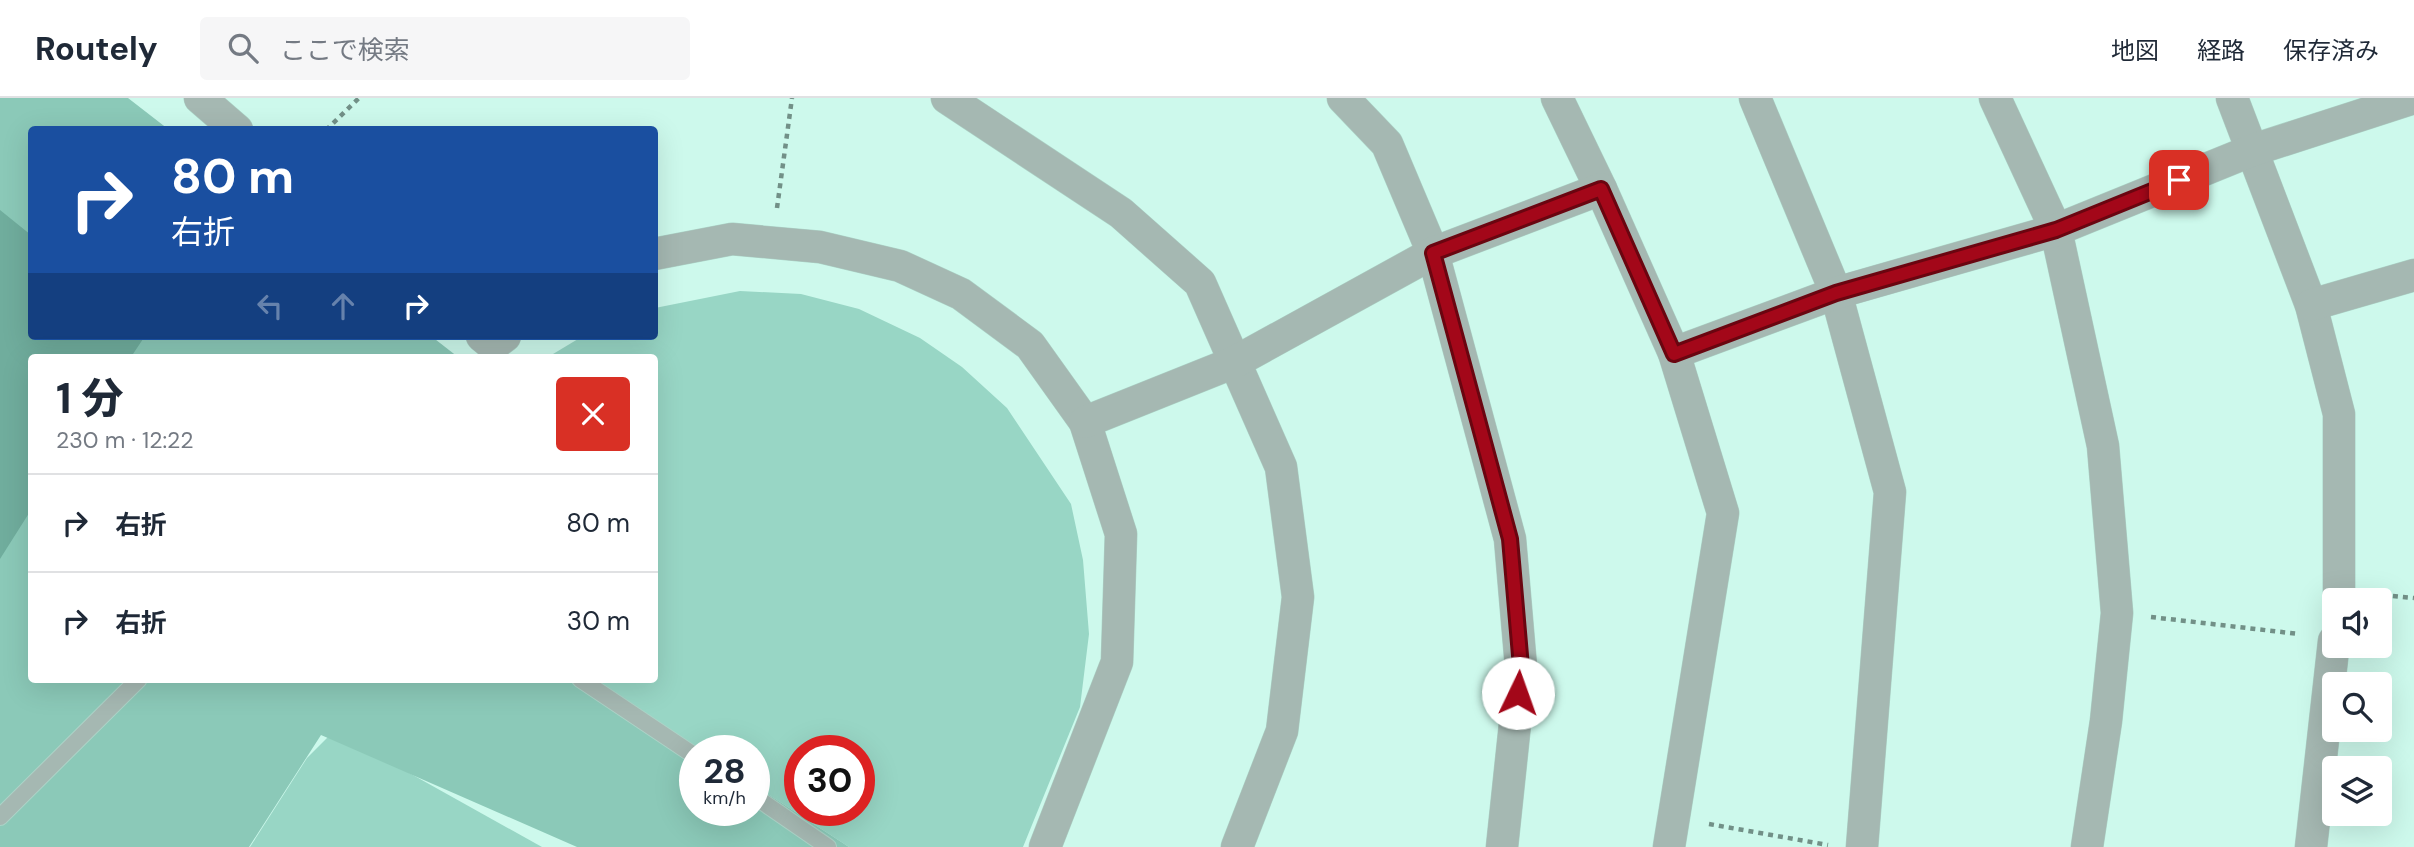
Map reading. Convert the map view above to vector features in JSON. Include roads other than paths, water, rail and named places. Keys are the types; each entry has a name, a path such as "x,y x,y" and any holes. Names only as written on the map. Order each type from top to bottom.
{"street":[{"path":"200,98 232,126"},
{"path":"947,98 1121,213 1200,283 1281,467 1298,597 1282,731 1237,847"},
{"path":"1343,98 1387,144 1433,253 1510,539 1521,667 1502,847"},
{"path":"1557,98 1601,189 1674,354 1723,513 1672,833"},
{"path":"1755,98 1836,293 1889,492 1862,847"},
{"path":"1995,98 2056,230 2103,446 2117,613 2106,720 2087,847"},
{"path":"2232,98 2311,305 2339,414 2339,588"},
{"path":"1674,354 1836,293 2056,230 2253,150 2414,98"},
{"path":"1085,422 1235,362 1433,253 1601,189"},
{"path":"658,253 732,239 820,247 900,266 961,294 1030,345 1085,422 1121,534 1117,662 1045,847"},
{"path":"2311,305 2414,275"},
{"path":"2311,847 2321,638"}],"lane":[{"path":"0,817 135,683"},
{"path":"586,683 679,745"},
{"path":"770,807 828,847"}]}
